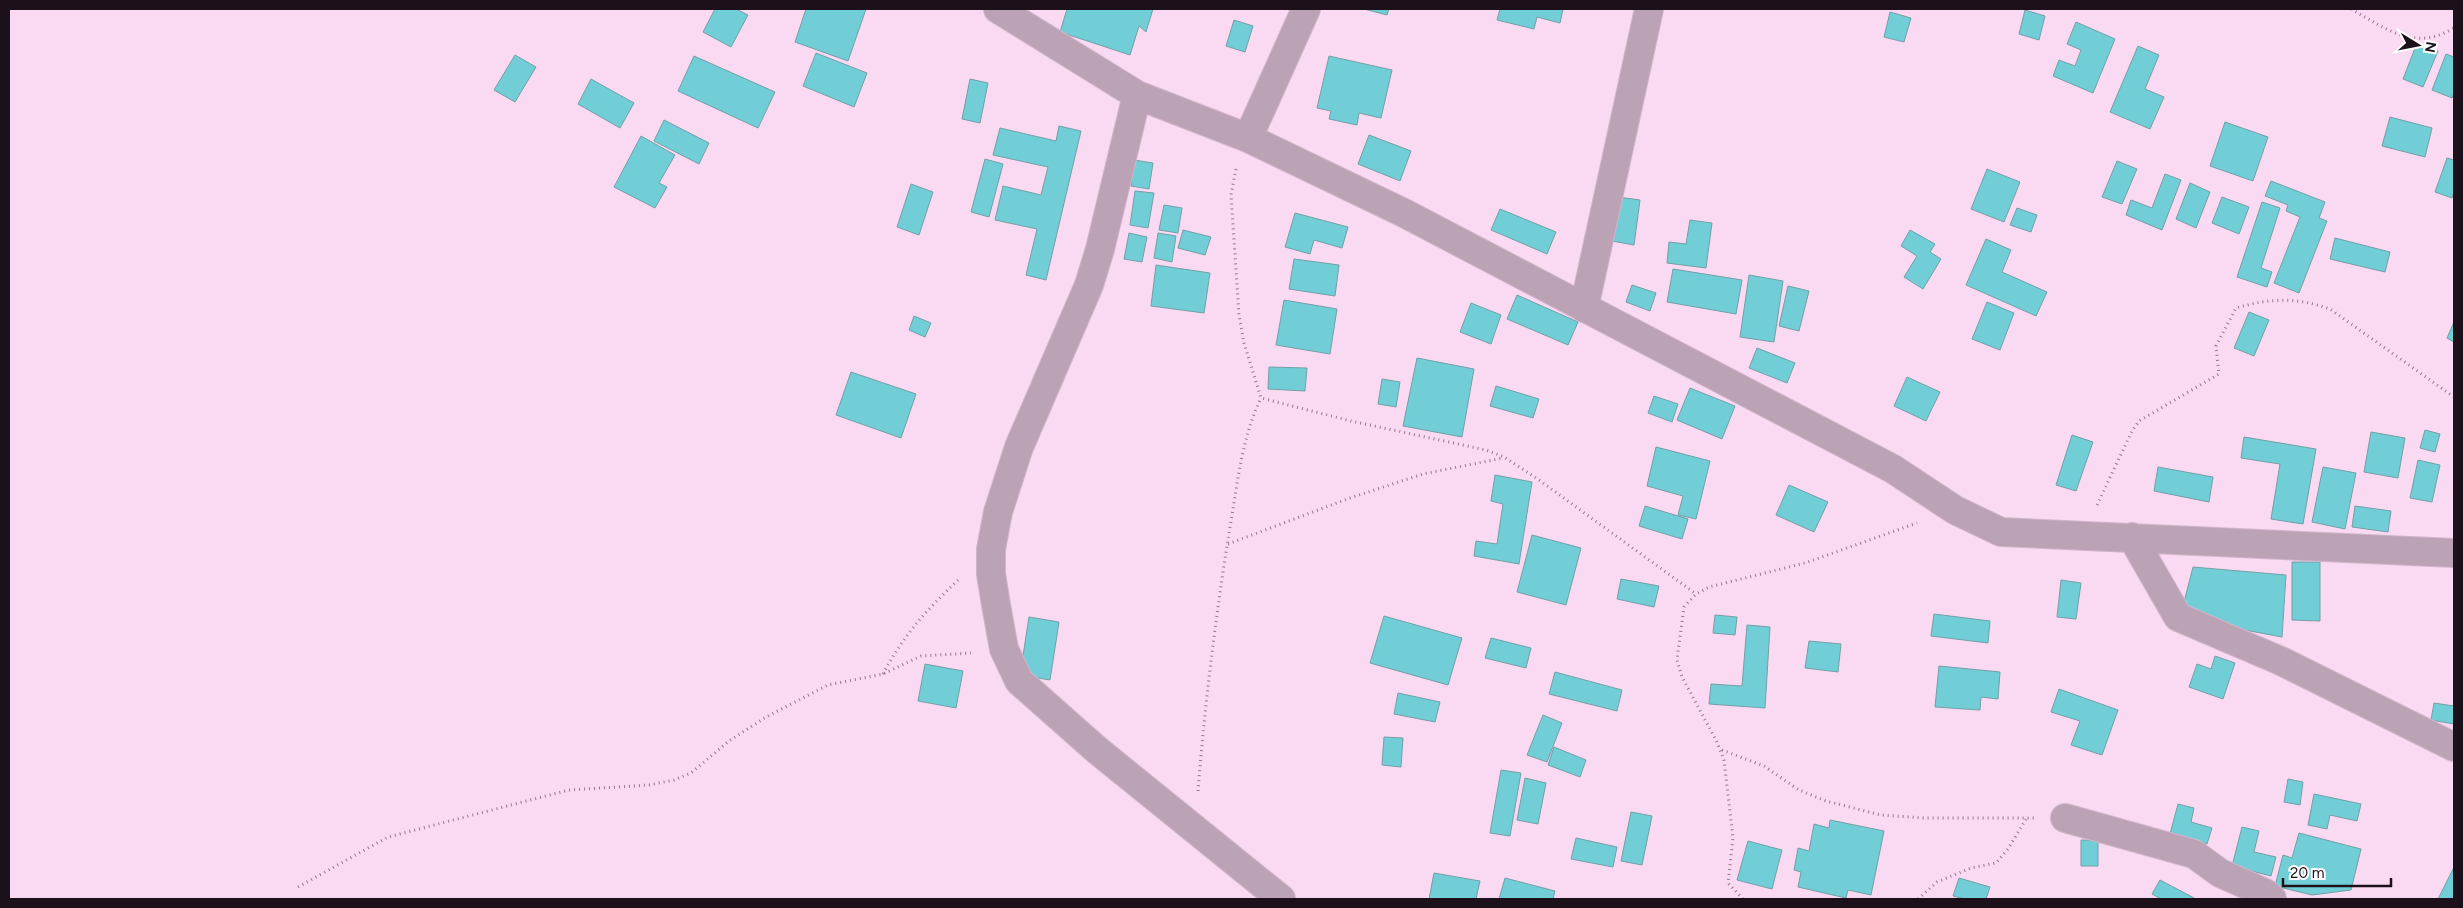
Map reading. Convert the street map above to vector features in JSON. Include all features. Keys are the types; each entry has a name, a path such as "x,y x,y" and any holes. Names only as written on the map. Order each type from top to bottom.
{"street":[{"path":"998,9 1138,95 1248,138 1404,213 1893,469 1955,510 2001,532 2454,553"},
{"path":"1248,138 1306,9"},
{"path":"1584,308 1649,9"},
{"path":"1138,95 1100,249 1089,285 1020,447 998,512 991,549 992,582 1007,653 1019,681 1097,750 1281,899"},
{"path":"2132,537 2178,617 2281,660 2454,747"},
{"path":"2065,818 2194,854 2220,873 2266,893 2272,899"}],"path":[{"path":"2351,9 2386,28 2412,38 2427,40 2454,28"},
{"path":"1195,830 1213,641 1227,544 1247,431 1262,398 1244,343 1239,315 1231,195 1233,175 1248,138"},
{"path":"2081,537 2132,431 2139,421 2219,374 2216,346 2236,308 2262,301 2288,300 2306,301 2330,309 2454,398"},
{"path":"1262,398 1360,423 1486,450 1504,457 1553,490 1696,594"},
{"path":"1227,544 1350,498 1423,474 1504,457"},
{"path":"1743,899 1728,883 1733,838 1721,750 1682,677 1677,660 1684,606 1696,594 1709,588 1805,563 1865,540 1955,510"},
{"path":"883,674 900,643 916,622 991,549"},
{"path":"298,887 388,837 569,790 649,785 691,774 729,741 807,694 828,685 883,674 921,656 960,653 1007,653"},
{"path":"1721,750 1764,766 1799,790 1826,801 1881,815 1924,818 2065,818"},
{"path":"1918,899 1937,882 1971,868 1996,863 2008,849 2027,819"}],"building":[{"path":"715,9 736,9 748,15 731,47 703,32"},
{"path":"806,9 866,9 848,61 795,42"},
{"path":"1067,9 1153,9 1146,32 1139,26 1130,55 1060,32"},
{"path":"1364,9 1389,9 1387,15"},
{"path":"1500,9 1563,9 1560,23 1537,17 1534,29 1497,20"},
{"path":"2025,10 2045,16 2039,40 2019,34"},
{"path":"1890,12 1911,18 1904,42 1884,37"},
{"path":"1234,20 1253,26 1245,52 1226,46"},
{"path":"2076,22 2115,39 2093,93 2053,76 2059,60 2075,66 2081,50 2067,44"},
{"path":"2417,43 2438,51 2423,87 2403,79"},
{"path":"2138,46 2159,55 2145,89 2164,97 2150,129 2110,112"},
{"path":"816,53 867,73 854,107 803,86"},
{"path":"2446,54 2454,57 2454,92 2452,98 2432,90"},
{"path":"515,55 536,67 515,102 494,90"},
{"path":"694,56 775,92 758,128 678,91"},
{"path":"1329,56 1392,70 1381,118 1359,113 1357,125 1329,119 1331,111 1317,108"},
{"path":"591,79 634,103 620,128 578,104"},
{"path":"970,79 988,83 980,123 962,119"},
{"path":"2390,117 2432,128 2425,157 2382,146"},
{"path":"664,120 709,143 699,164 654,141"},
{"path":"2225,122 2268,137 2253,181 2210,166"},
{"path":"1059,126 1081,131 1046,280 1026,275 1037,229 995,220 1003,186 1041,195 1048,167 993,155 1000,128 1056,141"},
{"path":"1369,135 1411,151 1400,181 1358,164"},
{"path":"641,136 675,155 659,183 667,187 655,208 614,187"},
{"path":"2447,158 2454,160 2454,191 2452,198 2435,192"},
{"path":"985,159 1003,164 989,217 971,212"},
{"path":"1134,160 1153,163 1149,189 1131,186"},
{"path":"2117,161 2137,169 2122,204 2102,197"},
{"path":"1987,169 2020,182 2004,222 1971,209"},
{"path":"2165,174 2181,180 2162,230 2126,215 2131,200 2152,208"},
{"path":"2271,181 2325,202 2319,218 2327,221 2299,293 2274,283 2300,217 2286,211 2288,205 2265,196"},
{"path":"2190,183 2210,192 2196,228 2176,219"},
{"path":"911,184 933,192 919,235 897,227"},
{"path":"1135,191 1154,193 1148,228 1130,225"},
{"path":"1618,197 1640,200 1634,245 1612,241"},
{"path":"2222,197 2249,207 2239,234 2212,223"},
{"path":"2262,202 2280,208 2261,268 2272,272 2267,287 2237,277"},
{"path":"1164,205 1182,208 1178,233 1159,230"},
{"path":"2017,208 2037,215 2031,232 2010,225"},
{"path":"1500,209 1556,232 1547,254 1491,230"},
{"path":"1295,213 1348,227 1342,248 1314,240 1310,254 1285,247"},
{"path":"1690,220 1712,223 1706,268 1667,263 1669,242 1686,244"},
{"path":"1183,230 1211,237 1205,255 1178,248"},
{"path":"1910,230 1935,244 1930,252 1941,259 1923,289 1904,277 1917,256 1901,246"},
{"path":"1129,233 1147,237 1142,262 1124,259"},
{"path":"1158,233 1176,236 1172,262 1154,258"},
{"path":"2335,238 2390,252 2385,272 2330,259"},
{"path":"1986,239 2011,250 2002,272 2047,292 2036,316 1966,285"},
{"path":"1294,259 1339,265 1335,296 1289,289"},
{"path":"1156,265 1210,273 1204,313 1151,306"},
{"path":"1673,269 1742,280 1736,314 1667,302"},
{"path":"1749,275 1783,281 1774,342 1740,337"},
{"path":"1632,285 1656,293 1650,311 1626,302"},
{"path":"1788,286 1809,291 1799,331 1779,326"},
{"path":"1517,295 1578,322 1568,345 1507,319"},
{"path":"1284,300 1337,309 1330,354 1276,345"},
{"path":"1987,302 2014,313 2000,350 1972,339"},
{"path":"1471,303 1501,315 1491,344 1460,332"},
{"path":"2249,312 2269,320 2254,356 2234,348"},
{"path":"914,316 931,323 925,337 909,330"},
{"path":"2454,322 2454,342 2447,338"},
{"path":"1757,348 1795,363 1787,383 1749,368"},
{"path":"1417,358 1474,369 1462,437 1403,426"},
{"path":"1269,367 1307,368 1305,391 1268,389"},
{"path":"851,372 916,394 901,438 836,415"},
{"path":"1907,377 1940,392 1926,421 1894,406"},
{"path":"1382,379 1400,382 1396,407 1378,404"},
{"path":"1496,386 1539,399 1533,418 1490,406"},
{"path":"1690,388 1735,406 1722,439 1677,420"},
{"path":"1654,396 1678,404 1672,422 1648,413"},
{"path":"2425,430 2440,434 2435,452 2420,448"},
{"path":"2371,432 2405,438 2398,478 2364,472"},
{"path":"2072,435 2093,442 2076,491 2056,485"},
{"path":"2244,437 2316,449 2303,524 2271,519 2280,464 2241,458"},
{"path":"1656,447 1710,461 1696,519 1678,515 1683,496 1647,486"},
{"path":"2418,460 2440,465 2432,502 2410,498"},
{"path":"2158,467 2213,477 2209,502 2154,491"},
{"path":"2323,467 2356,473 2345,529 2312,522"},
{"path":"1495,475 1532,482 1519,564 1474,556 1476,541 1497,544 1503,504 1491,501"},
{"path":"1789,485 1828,502 1814,532 1776,515"},
{"path":"1645,506 1688,519 1682,539 1639,526"},
{"path":"2355,506 2391,511 2388,532 2352,527"},
{"path":"1532,535 1581,548 1566,605 1517,592"},
{"path":"2292,562 2320,562 2320,621 2292,620"},
{"path":"2193,567 2286,575 2282,637 2229,627 2183,606"},
{"path":"1621,579 1659,586 1654,607 1617,599"},
{"path":"2061,580 2081,583 2076,619 2057,617"},
{"path":"1934,614 1990,621 1988,643 1931,636"},
{"path":"1715,615 1737,617 1735,635 1713,633"},
{"path":"1384,616 1462,638 1448,685 1370,663"},
{"path":"1029,617 1059,622 1050,680 1020,675"},
{"path":"1747,625 1770,627 1765,708 1709,704 1711,684 1742,686"},
{"path":"1491,638 1531,648 1526,668 1485,658"},
{"path":"1809,641 1841,644 1838,672 1805,668"},
{"path":"2215,656 2235,663 2223,699 2189,687 2197,664 2211,669"},
{"path":"925,664 963,671 956,708 918,701"},
{"path":"1939,666 2000,672 1998,699 1981,697 1980,710 1935,707"},
{"path":"1555,672 1622,690 1617,711 1549,694"},
{"path":"2059,689 2118,710 2102,755 2071,745 2080,721 2051,712"},
{"path":"1398,693 1440,702 1435,722 1394,714"},
{"path":"2434,703 2454,706 2454,724 2431,720"},
{"path":"1543,715 1562,723 1547,762 1527,755"},
{"path":"1384,737 1403,738 1401,767 1382,765"},
{"path":"1554,747 1586,760 1580,777 1548,765"},
{"path":"1501,770 1521,773 1510,836 1490,833"},
{"path":"1525,778 1546,783 1538,824 1517,820"},
{"path":"2288,779 2303,782 2300,805 2284,802"},
{"path":"2314,794 2361,804 2357,821 2330,815 2327,829 2308,825"},
{"path":"2178,804 2194,808 2191,822 2212,828 2207,844 2170,834"},
{"path":"1631,812 1652,816 1642,865 1621,861"},
{"path":"1830,820 1884,831 1871,895 1848,890 1846,898 1798,887 1801,872 1794,870 1798,848 1809,851 1814,824 1829,828"},
{"path":"2242,827 2259,831 2254,852 2276,857 2271,876 2232,866"},
{"path":"2299,833 2361,849 2351,890 2312,895 2275,886 2283,855 2292,858"},
{"path":"1576,838 1617,847 1613,867 1571,859"},
{"path":"2081,840 2098,840 2098,866 2081,866"},
{"path":"1748,841 1782,850 1772,889 1737,880"},
{"path":"2454,867 2454,899 2438,899"},
{"path":"1434,873 1480,881 1476,899 1429,899"},
{"path":"1505,878 1555,891 1553,899 1499,899"},
{"path":"1959,878 1990,887 1986,899 1965,899 1953,896"},
{"path":"2160,880 2196,899 2161,899 2152,894"}]}
